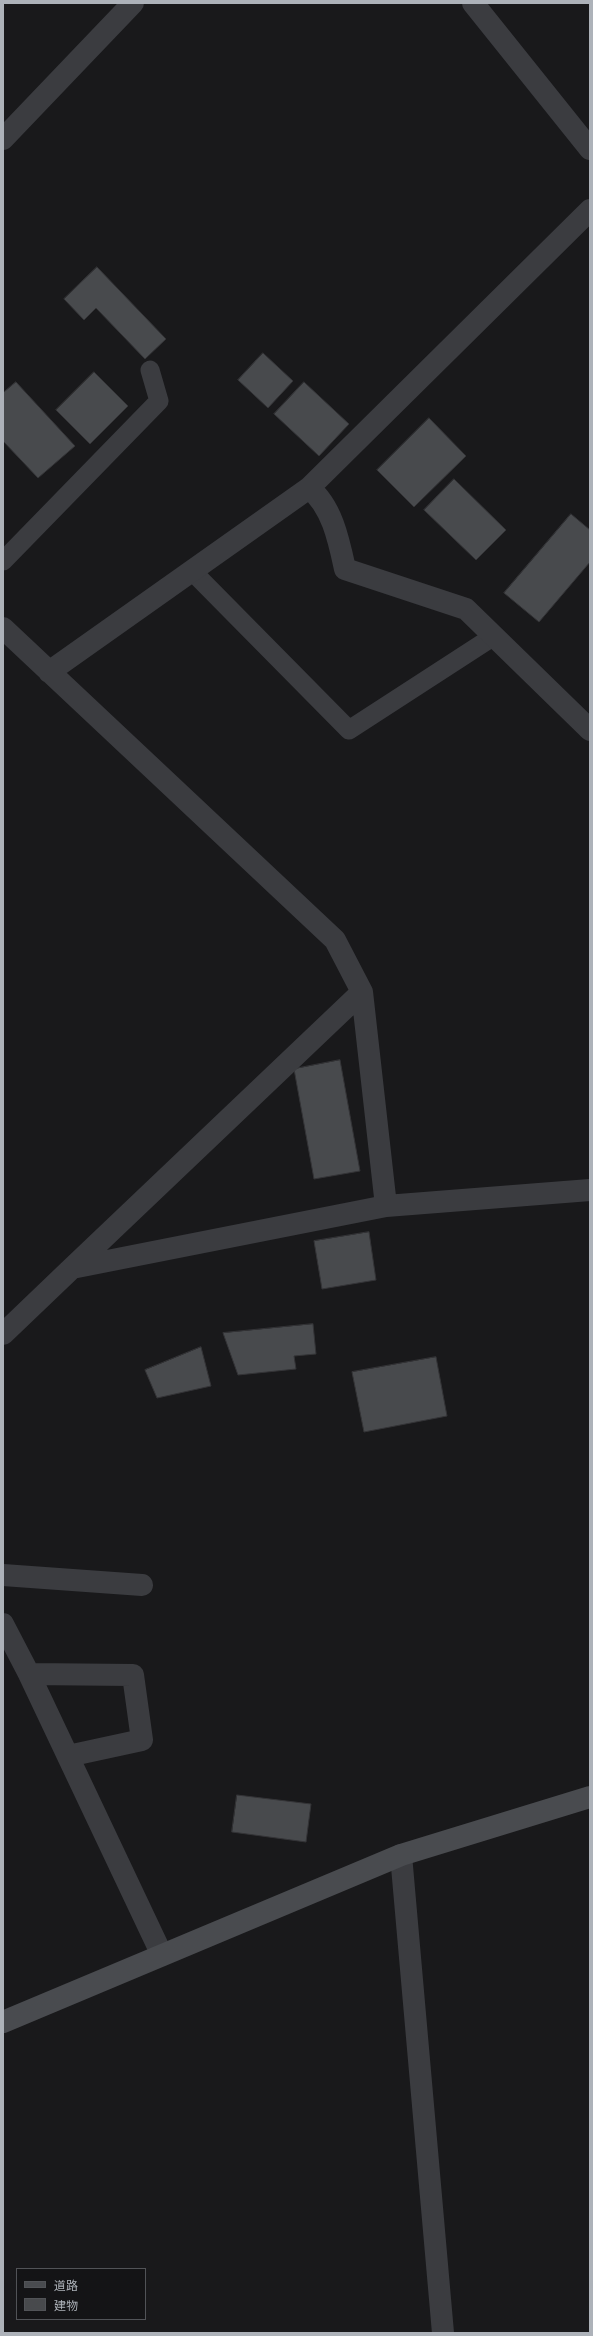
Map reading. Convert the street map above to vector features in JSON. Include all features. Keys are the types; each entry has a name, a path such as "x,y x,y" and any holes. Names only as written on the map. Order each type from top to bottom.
{"street":[{"path":"3,139 133,3"},
{"path":"474,3 590,150"},
{"path":"49,672 309,488 590,210"},
{"path":"309,488 320,496 338,537 345,569 466,609 590,730"},
{"path":"3,628 335,940 362,992 386,1206"},
{"path":"3,1334 362,992"},
{"path":"72,1268 386,1206 590,1190"},
{"path":"3,1575 142,1585"},
{"path":"3,1624 29,1674 162,1955"},
{"path":"29,1674 133,1675 142,1740 68,1756"},
{"path":"3,2022 401,1855 590,1797"},
{"path":"401,1855 443,2333"}],"lane":[{"path":"3,561 159,401 150,370"},
{"path":"192,571 349,730 494,636"}],"building":[{"path":"97,267 166,339 145,359 96,308 84,320 64,299"},
{"path":"263,353 293,381 268,408 238,380"},
{"path":"94,372 128,406 90,444 56,410"},
{"path":"16,382 75,446 38,478 3,441 3,393"},
{"path":"304,382 349,424 319,456 274,414"},
{"path":"429,418 466,456 414,507 377,470"},
{"path":"454,479 506,530 476,560 424,510"},
{"path":"571,514 590,530 590,562 539,622 504,593"},
{"path":"340,1060 360,1171 314,1179 294,1069"},
{"path":"369,1232 376,1280 322,1289 314,1241"},
{"path":"313,1324 316,1354 294,1356 296,1369 238,1375 223,1333"},
{"path":"201,1347 211,1386 157,1398 145,1370"},
{"path":"436,1357 447,1416 364,1432 352,1372"},
{"path":"237,1795 311,1804 306,1842 232,1832"}]}
